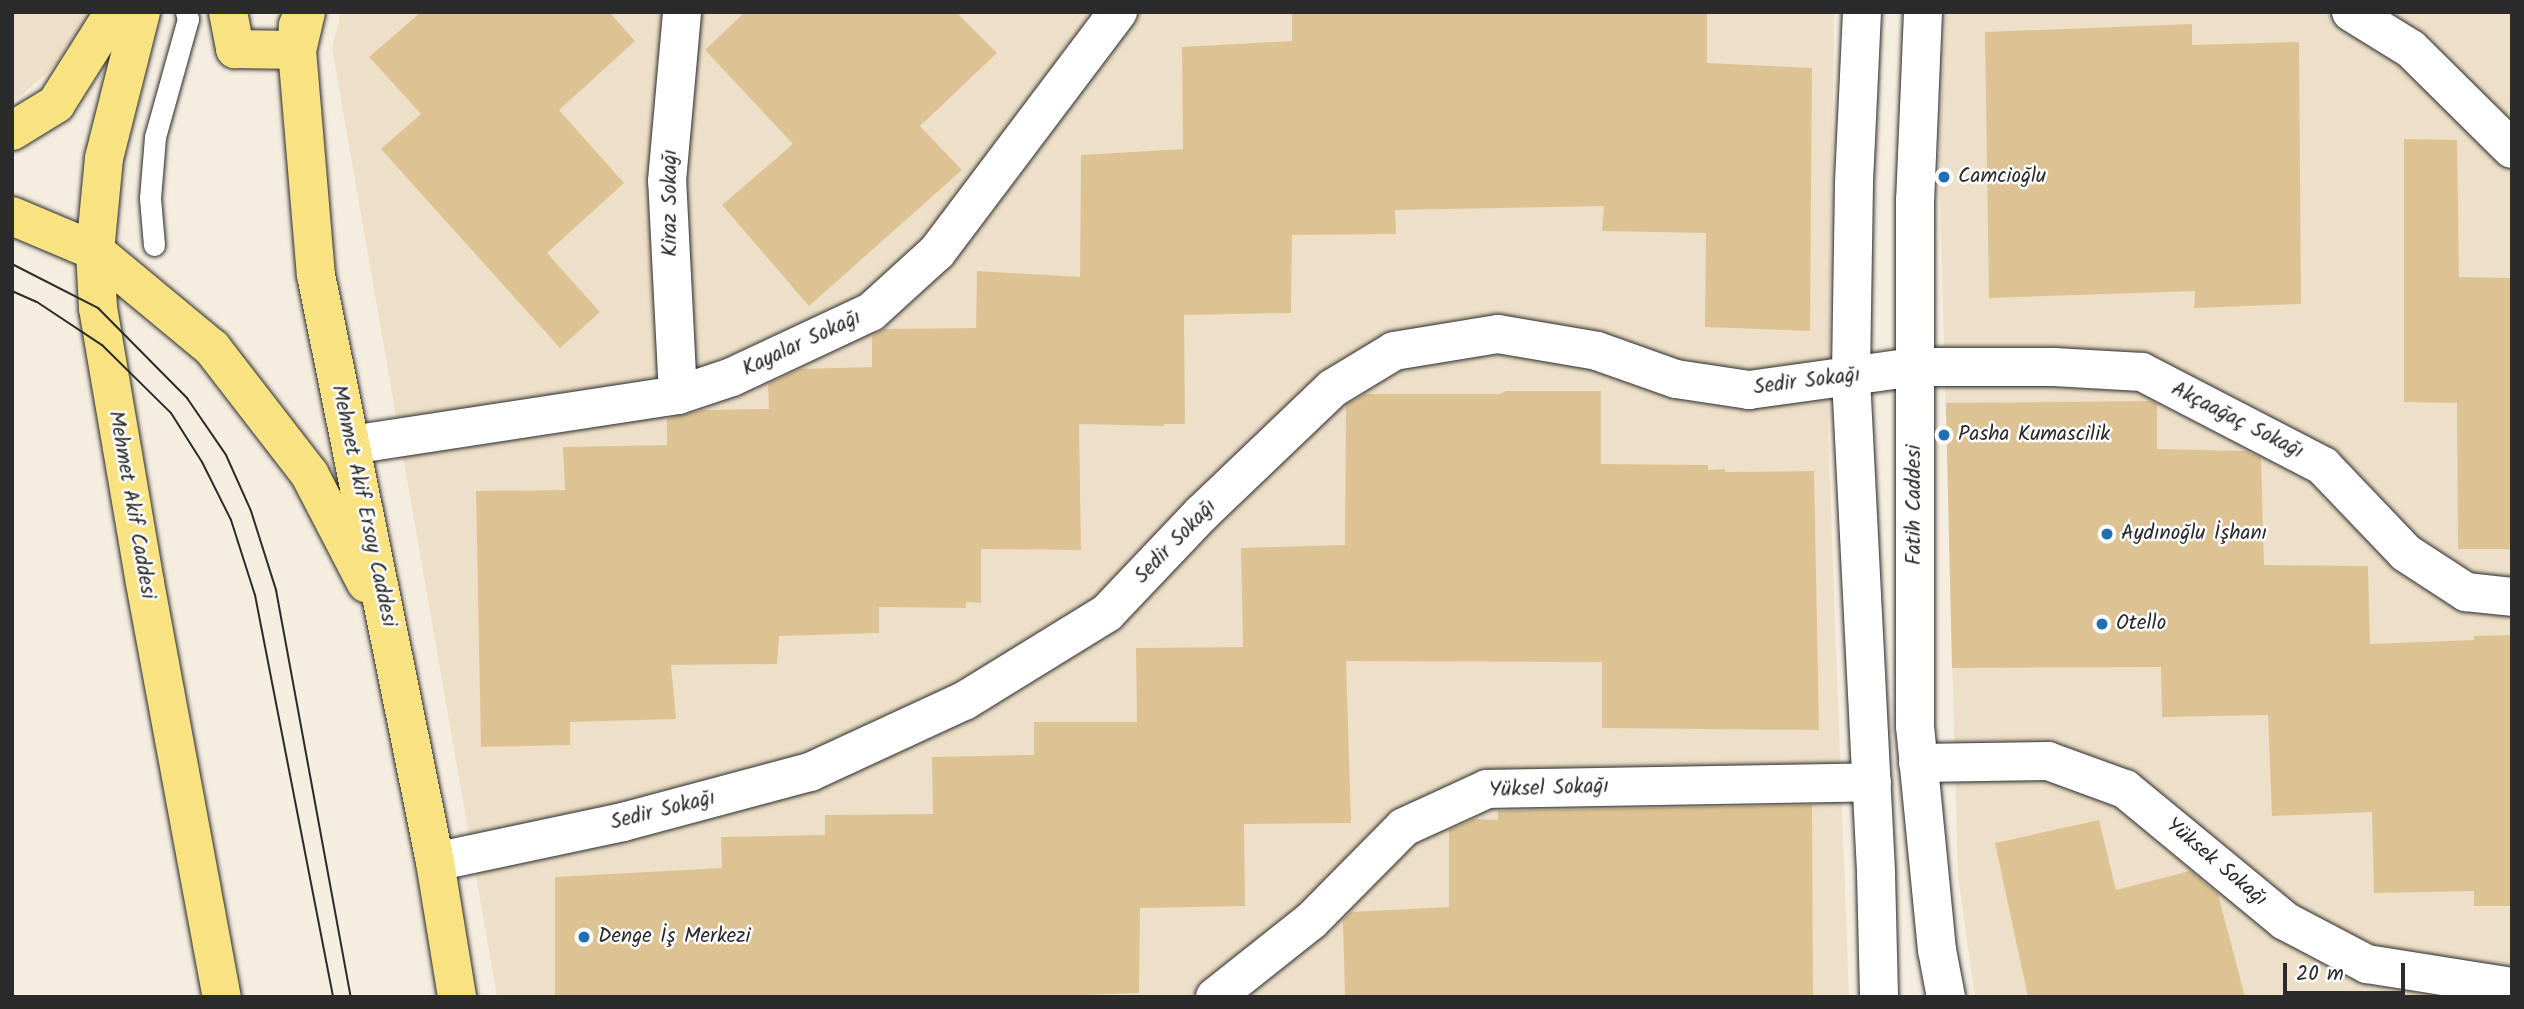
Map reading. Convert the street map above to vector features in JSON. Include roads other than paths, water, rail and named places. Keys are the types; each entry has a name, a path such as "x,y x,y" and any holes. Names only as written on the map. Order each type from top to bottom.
{"main road":[{"path":"12,131 56,104 114,12"},
{"name":"Mehmet Akif Caddesi","path":"141,12 104,158 95,251 102,345 222,997"},
{"path":"228,12 235,49 297,50 299,12"},
{"name":"Mehmet Akif Ersoy Caddesi","path":"306,12 297,50 316,275 435,862 457,997"},
{"path":"12,216 95,251 212,348 310,475 387,625"}],"street":[{"name":"Kiraz Sokağı","path":"678,394 667,181 682,12"},
{"name":"Kayalar Sokağı","path":"351,445 678,394 732,377 870,312 937,252 1118,12"},
{"path":"1862,12 1854,183 1851,378 1872,782 1879,997"},
{"name":"Fatih Caddesi","path":"1923,12 1915,199 1915,726 1937,950 1946,997"},
{"path":"2351,12 2411,48 2512,149"},
{"name":"Sedir Sokağı","path":"435,862 623,822 810,772 964,701 1107,613 1201,514 1333,388 1394,351 1498,334 1597,351 1676,379 1749,390 1851,378 1915,367"},
{"name":"Akçaağaç Sokağı","path":"1915,367 2054,367 2142,372 2323,466 2406,553 2466,592 2512,597"},
{"name":"Yüksek Sokağı","path":"1918,763 2048,761 2125,789 2285,920 2367,964 2512,987"},
{"name":"Yüksel Sokağı","path":"1214,997 1311,920 1404,827 1487,789 1872,782"}],"lane":[{"path":"154,245 149,198 155,136 188,19 186,12"}],"tram line":[{"path":"12,264 98,308 187,398 226,455 251,511 276,590 351,997"},
{"path":"12,291 37,302 102,345 171,413 202,462 231,520 255,595 333,997"}],"place":[{"name":"Camcioğlu","path":"1944,177"},
{"name":"Pasha Kumascilik","path":"1944,435"},
{"name":"Aydınoğlu İşhanı","path":"2107,534"},
{"name":"Otello","path":"2102,624"},
{"name":"Denge İş Merkezi","path":"584,937"}]}
